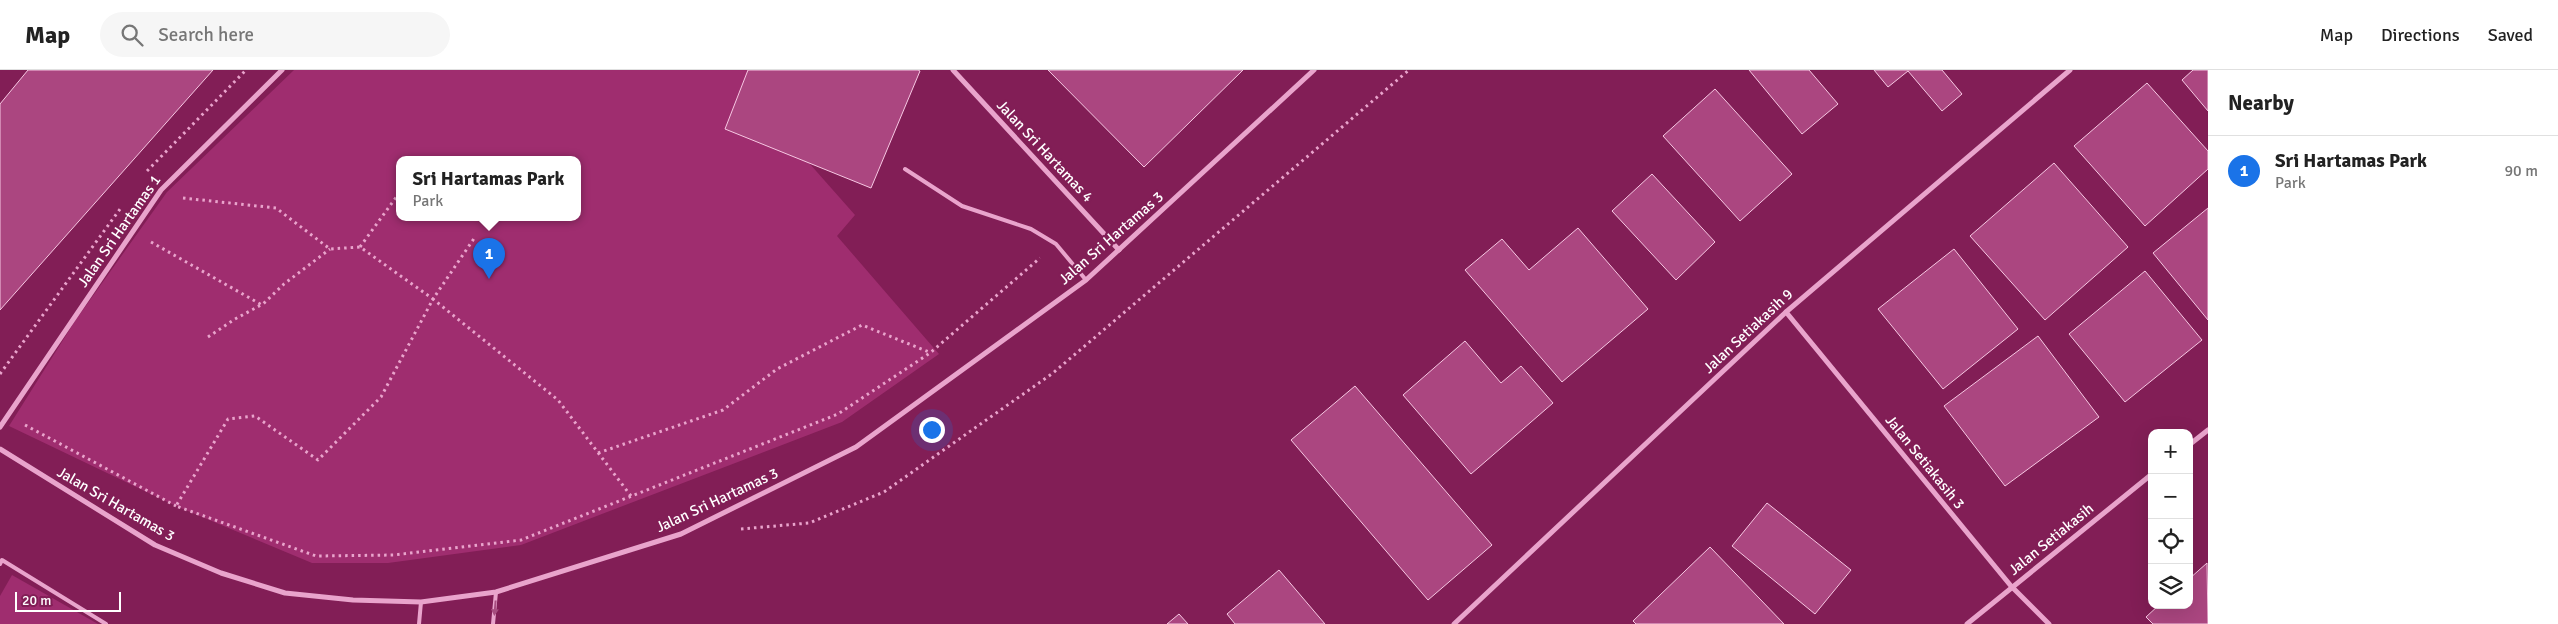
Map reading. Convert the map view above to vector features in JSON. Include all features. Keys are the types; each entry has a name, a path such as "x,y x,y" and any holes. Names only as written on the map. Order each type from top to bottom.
{"street":[{"name":"Jalan Sri Hartamas 1","path":"0,427 161,190 282,70"},
{"name":"Jalan Sri Hartamas 4","path":"953,70 1119,250"},
{"name":"Jalan Sri Hartamas 3","path":"0,449 155,545 221,573 285,593 353,600 421,602 496,592 681,534 856,447 1086,280 1314,70"},
{"name":"Jalan Setiakasih 9","path":"1454,624 1786,312 2070,70"},
{"name":"Jalan Setiakasih 3","path":"1786,312 2011,586 2049,624"},
{"path":"2193,441 2208,430"},
{"name":"Jalan Setiakasih","path":"1968,624 2011,586 2148,477"}],"lane":[{"path":"905,169 962,206 1032,229 1056,244 1086,280"},
{"path":"0,564 2,560 106,624"},
{"path":"493,624 496,592"},
{"path":"419,624 421,602"}],"path":[{"path":"740,529 809,523 884,492 1053,373 1409,70"},
{"path":"182,198 276,208 330,248"},
{"path":"360,247 396,198"},
{"path":"142,238 262,305"},
{"path":"176,506 228,419 255,416 318,460 381,397 433,299 475,238"},
{"path":"20,422 176,506 316,556 394,555 521,540 838,414 930,352 1056,244"},
{"path":"208,337 235,319 262,305 284,284 330,248 360,247 433,299 558,400 631,496"},
{"path":"598,453 723,410 777,369 862,325 930,352"}],"shaded area":[{"path":"294,70 748,70 809,163 855,215 837,236 939,354 842,422 521,545 388,563 312,563 176,506 9,426 75,321 167,192"},
{"path":"12,575 98,624 0,624 0,596"}],"building":[{"path":"28,70 213,70 0,310 0,104"},
{"path":"748,70 920,71 871,188 725,129"},
{"path":"1048,70 1243,70 1144,167"},
{"path":"1749,70 1809,70 1838,104 1802,134"},
{"path":"1874,70 1942,70 1962,94 1942,111 1908,71 1888,87"},
{"path":"2193,70 2208,70 2208,111 2182,80"},
{"path":"2147,83 2208,151 2208,169 2145,226 2074,146"},
{"path":"1715,89 1792,174 1740,221 1663,136"},
{"path":"2054,163 2128,247 2045,320 1970,236"},
{"path":"1652,174 1715,242 1676,280 1612,211"},
{"path":"2208,208 2208,320 2153,253"},
{"path":"1578,228 1648,309 1562,382 1465,270 1502,239 1529,270"},
{"path":"1954,249 2018,329 1943,389 1878,309"},
{"path":"2145,271 2202,340 2125,402 2069,334"},
{"path":"2038,336 2099,417 2005,486 1944,406"},
{"path":"1465,341 1501,383 1521,366 1553,403 1471,474 1403,395"},
{"path":"1355,386 1492,545 1428,600 1291,440"},
{"path":"1767,503 1851,570 1815,614 1732,546"},
{"path":"1710,547 1784,624 1636,624 1633,621"},
{"path":"2207,563 2208,624 2153,624 2146,617 2155,609 2193,609 2193,575"},
{"path":"1279,570 1325,624 1235,624 1227,614"},
{"path":"1179,614 1188,624 1167,624"}],"place":[{"name":"Sri Hartamas Park","path":"489,279"}]}
